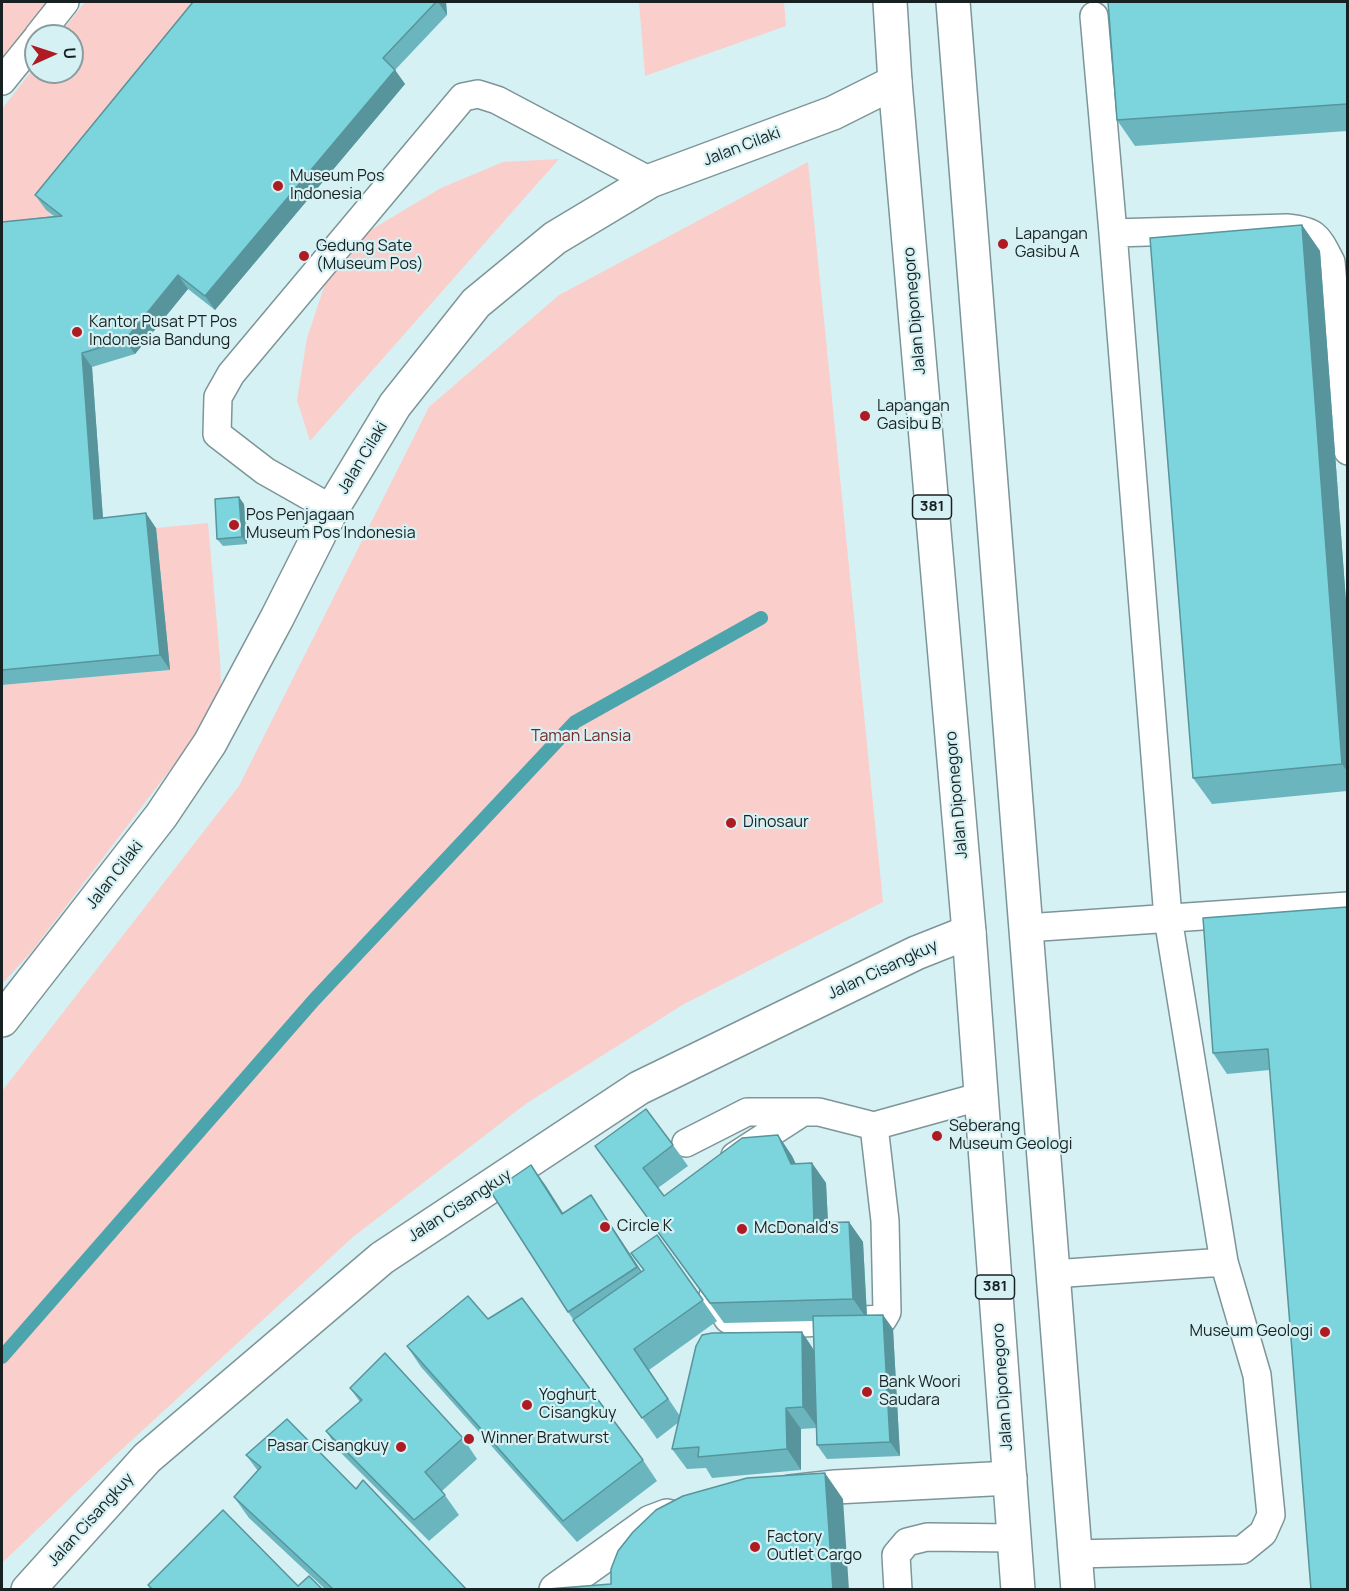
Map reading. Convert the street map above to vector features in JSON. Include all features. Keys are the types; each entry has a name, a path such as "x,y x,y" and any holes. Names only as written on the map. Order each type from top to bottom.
{"main road":[{"name":"Jalan Diponegoro","path":"890,2 969,932 1018,1590"},
{"path":"953,2 1078,1590"},
{"name":"Jalan Cilaki","path":"2,1020 161,816 210,743 278,618 332,509 395,405 476,303 555,238 650,181 833,113 896,82"},
{"name":"Jalan Cisangkuy","path":"28,1590 147,1458 382,1258 639,1088 916,953 969,932"},
{"path":"764,1496 834,1487 1010,1478"},
{"path":"556,1590 651,1522 695,1506"}],"lane":[{"path":"47,24 65,2"},
{"path":"1075,1554 1242,1550 1263,1533 1271,1515 1257,1375 1224,1262 1168,918 1094,16"},
{"path":"2,81 24,53"},
{"path":"332,509 265,471 218,434 218,397 231,374 463,97 478,94 497,100 650,181"},
{"path":"1113,233 1287,228 1306,230 1320,240 1331,262 1347,451"},
{"path":"1026,928 1347,906"},
{"path":"686,1143 747,1112 819,1112 874,1126 982,1096"},
{"path":"713,1171 803,1112"},
{"path":"698,1273 728,1318 741,1326 883,1319 887,1312 885,1221 874,1126"},
{"path":"1053,1274 1224,1262"},
{"path":"898,1590 896,1556 907,1542 927,1537 1015,1538"}],"green space":[{"path":"2,2 51,2 32,24 24,24 24,34 2,60"},
{"path":"85,2 215,2 46,209 72,230 2,237 2,109 24,81 24,84 84,84 84,24 68,24"},
{"path":"639,2 784,2 786,26 645,76"},
{"path":"559,159 310,441 297,400 307,338 326,281 369,231 441,188 503,162"},
{"name":"Taman Lansia","path":"808,162 883,902 684,1004 527,1103 353,1237 107,1463 2,1563 2,1091 239,786 429,407 559,295"},
{"path":"208,523 221,685 214,712 32,951 2,984 2,685 169,670 156,528"}],"building":[{"name":"Kantor Pusat PT Pos Indonesia Bandung","path":"193,2 436,2 383,58 395,70 205,296 178,275 125,340 82,353 94,519 146,513 160,655 2,670 2,222 62,216 35,195"},
{"path":"1108,2 1347,2 1347,104 1117,120"},
{"path":"1302,225 1342,764 1193,778 1150,238"},
{"name":"Pos Penjagaan Museum Pos Indonesia","path":"239,497 242,537 217,539 215,499"},
{"name":"Museum Geologi","path":"1347,907 1347,1590 1311,1590 1268,1049 1213,1053 1203,918"},
{"name":"McDonald's","path":"646,1109 673,1145 643,1168 664,1196 742,1138 778,1135 791,1164 812,1163 814,1223 849,1222 853,1299 710,1303 595,1146"},
{"path":"531,1165 562,1214 591,1195 637,1267 568,1312 491,1192"},
{"path":"657,1235 703,1300 634,1349 668,1399 642,1418 573,1320 644,1270 631,1253"},
{"path":"468,1296 488,1319 522,1298 643,1460 563,1521 407,1346"},
{"path":"883,1315 890,1442 817,1445 813,1316"},
{"path":"802,1332 803,1407 786,1408 787,1449 698,1457 699,1447 672,1449 696,1346 702,1335"},
{"path":"385,1353 463,1438 425,1472 445,1495 414,1520 326,1431 362,1400 350,1388"},
{"path":"287,1419 356,1489 363,1480 467,1590 334,1590 234,1497 261,1467 246,1455"},
{"name":"Factory Outlet Cargo","path":"825,1473 833,1590 535,1590 611,1584 611,1569 618,1551 633,1532 656,1510 683,1496 747,1478"},
{"path":"223,1510 298,1586 309,1576 323,1590 153,1590 148,1585"}],"waterway":[{"path":"2,1357 314,1000 575,722 761,618"}],"place":[{"name":"Museum Pos Indonesia","path":"278,186"},
{"name":"Lapangan Gasibu A","path":"1003,244"},
{"name":"Gedung Sate (Museum Pos)","path":"304,256"},
{"name":"Kantor Pusat PT Pos Indonesia Bandung","path":"77,332"},
{"name":"Lapangan Gasibu B","path":"865,416"},
{"name":"Pos Penjagaan Museum Pos Indonesia","path":"234,525"},
{"name":"Dinosaur","path":"731,823"},
{"name":"Seberang Museum Geologi","path":"937,1136"},
{"name":"Circle K","path":"605,1227"},
{"name":"McDonald's","path":"742,1229"},
{"name":"Museum Geologi","path":"1325,1332"},
{"name":"Bank Woori Saudara","path":"867,1392"},
{"name":"Yoghurt Cisangkuy","path":"527,1405"},
{"name":"Winner Bratwurst","path":"469,1439"},
{"name":"Pasar Cisangkuy","path":"401,1447"},
{"name":"Factory Outlet Cargo","path":"755,1547"}]}
